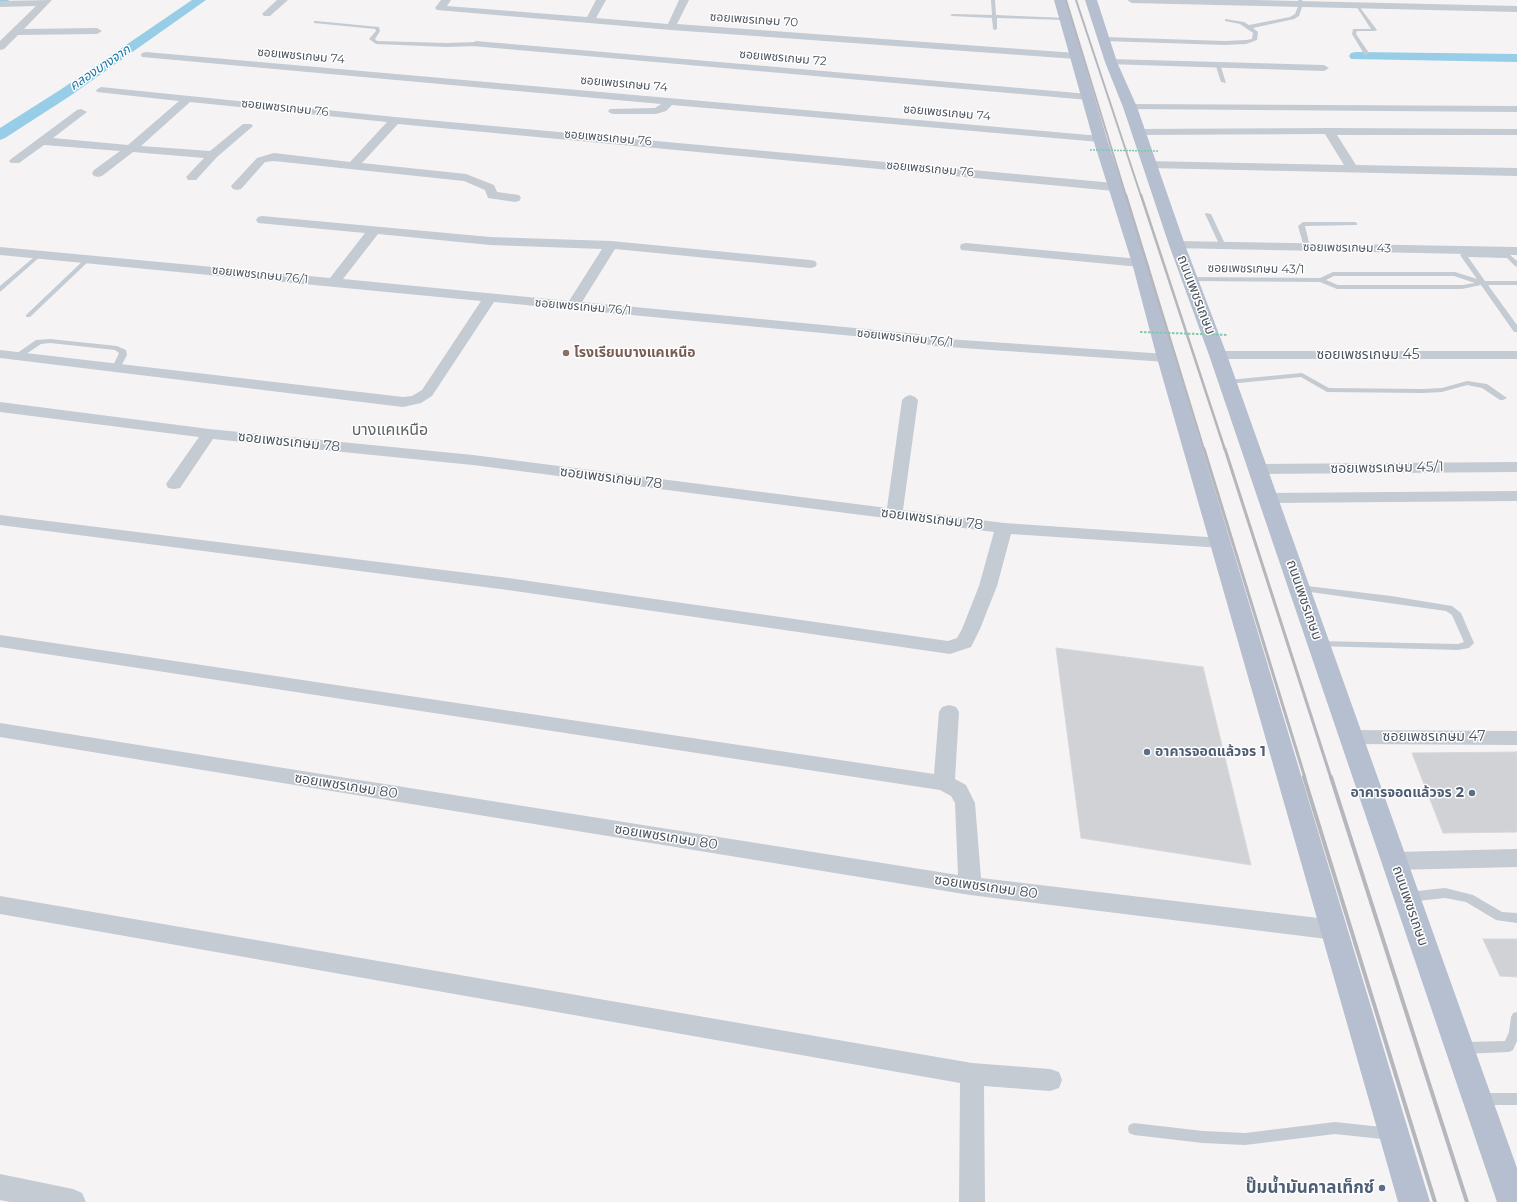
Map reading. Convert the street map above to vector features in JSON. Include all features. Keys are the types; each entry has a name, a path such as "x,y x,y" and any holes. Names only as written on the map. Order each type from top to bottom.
{"main road":[{"name":"ถนนเพชรเกษม","path":"1091,0 1087,42 1089,97 1094,145 1114,187 1140,264 1166,358 1222,544 1414,1202"},
{"name":"ถนนเพชรเกษม","path":"1087,42 1130,107 1138,132 1154,158 1177,245 1228,382 1257,470 1513,1202"}],"street":[{"path":"267,14 283,0"},
{"name":"ซอยเพชรเกษม 70","path":"446,0 440,8 671,27 1087,42 1218,64 1324,68"},
{"path":"590,20 600,0"},
{"path":"671,27 684,0"},
{"path":"1132,0 1300,2 1358,6 1517,8"},
{"path":"0,4 46,1"},
{"path":"0,47 46,1"},
{"path":"507,14 514,5"},
{"path":"14,32 97,30"},
{"name":"ซอยเพชรเกษม 72","path":"476,44 1089,97"},
{"name":"ซอยเพชรเกษม 74","path":"146,54 670,101 1094,145"},
{"name":"ซอยเพชรเกษม 76","path":"101,90 395,120 1114,187"},
{"path":"98,173 131,148 189,98"},
{"path":"614,112 656,111 662,109 670,101"},
{"path":"1130,107 1517,109"},
{"path":"15,161 81,112"},
{"path":"353,166 395,120"},
{"path":"192,177 213,155 247,126"},
{"path":"1329,131 1353,169"},
{"path":"1138,132 1517,132"},
{"path":"42,141 213,155"},
{"path":"237,186 260,160 267,158 466,178 490,188 492,195 515,198"},
{"path":"1154,158 1353,169 1517,172"},
{"path":"262,220 373,232 490,241 611,245 810,264"},
{"path":"333,283 373,232"},
{"path":"573,306 611,245"},
{"name":"ซอยเพชรเกษม 43","path":"1177,245 1517,251"},
{"path":"966,247 1140,264"},
{"name":"ซอยเพชรเกษม 76/1","path":"0,251 89,258 333,283 910,338 933,342 1166,358"},
{"path":"0,354 403,402 416,400 427,393 490,298"},
{"name":"ซอยเพชรเกษม 45","path":"1218,355 1517,355"},
{"path":"894,514 910,400"},
{"name":"ซอยเพชรเกษม 78","path":"0,407 209,434 473,460 1004,528 1222,544"},
{"path":"174,484 209,434"},
{"name":"ซอยเพชรเกษม 45/1","path":"1257,470 1517,467"},
{"path":"1268,498 1517,496"},
{"path":"0,520 508,584 950,648 964,642 971,629 988,586 1004,528"},
{"path":"0,641 944,783 959,791 965,803 970,886"},
{"path":"944,783 949,712"},
{"name":"ซอยเพชรเกษม 80","path":"0,730 970,886 1335,930"},
{"name":"ซอยเพชรเกษม 47","path":"1351,737 1517,738"},
{"path":"1394,861 1517,858"},
{"path":"0,905 972,1074 1050,1080"},
{"path":"972,1074 972,1202"},
{"path":"0,1187 72,1202"}],"lane":[{"path":"993,0 995,29"},
{"path":"1250,27 1292,18 1297,15 1300,2"},
{"path":"1358,6 1375,30 1355,30 1354,34 1366,53"},
{"path":"952,15 995,17 1087,42 1246,42 1254,40 1256,37 1256,32 1250,27 1242,23 1227,20"},
{"path":"316,22 377,28 378,30 372,39 376,42 447,46 476,44"},
{"path":"1218,64 1224,82"},
{"path":"1208,214 1223,246"},
{"path":"1307,247 1301,226 1303,224 1355,224"},
{"path":"0,290 40,254"},
{"path":"1517,264 1509,256 1463,255 1517,330"},
{"path":"28,316 89,258"},
{"path":"1321,280 1333,274 1455,274 1483,283"},
{"name":"ซอยเพชรเกษม 43/1","path":"1190,279 1321,280"},
{"path":"1321,280 1337,287 1462,286 1483,283 1517,283"},
{"path":"17,356 39,342 118,348 123,352 123,355 116,368"},
{"path":"1228,382 1302,375 1327,390 1415,391 1442,390 1467,383 1484,386 1503,398"},
{"path":"1299,588 1391,599 1449,608 1456,613 1468,643 1466,646 1458,647 1319,644"},
{"path":"1407,897 1445,893 1468,898 1500,917 1517,918"},
{"path":"1459,1048 1509,1046 1516,1032 1517,1017"},
{"path":"1477,1099 1517,1099"},
{"path":"1134,1129 1245,1140 1336,1128 1394,1134"}],"path":[{"path":"1094,145 1154,158"},
{"path":"1140,332 1228,335"}],"building":[{"name":"อาคารจอดแล้วจร 1","path":"1056,648 1203,667 1251,865 1081,838"},
{"name":"อาคารจอดแล้วจร 2","path":"1517,752 1517,832 1443,833 1412,753"},
{"path":"1483,939 1517,939 1517,977 1500,976"}],"waterway":[{"name":"คลองบางจาก","path":"0,135 65,93 200,0"},
{"path":"1356,56 1517,58"}],"railway":[{"path":"1066,0 1126,196"},
{"path":"1076,0 1141,196"},
{"path":"1126,195 1204,450"},
{"path":"1141,195 1225,450"},
{"path":"1204,449 1305,778"},
{"path":"1225,449 1331,778"},
{"path":"1304,777 1435,1202"},
{"path":"1331,777 1467,1202"}],"place":[{"name":"โรงเรียนบางแคเหนือ","path":"566,353"},
{"name":"อาคารจอดแล้วจร 1","path":"1147,752"},
{"name":"อาคารจอดแล้วจร 2","path":"1472,793"},
{"name":"ปั๊มน้ำมันคาลเท็กซ์","path":"1382,1188"}],"district":[{"name":"บางแคเหนือ","path":"390,430"}]}
